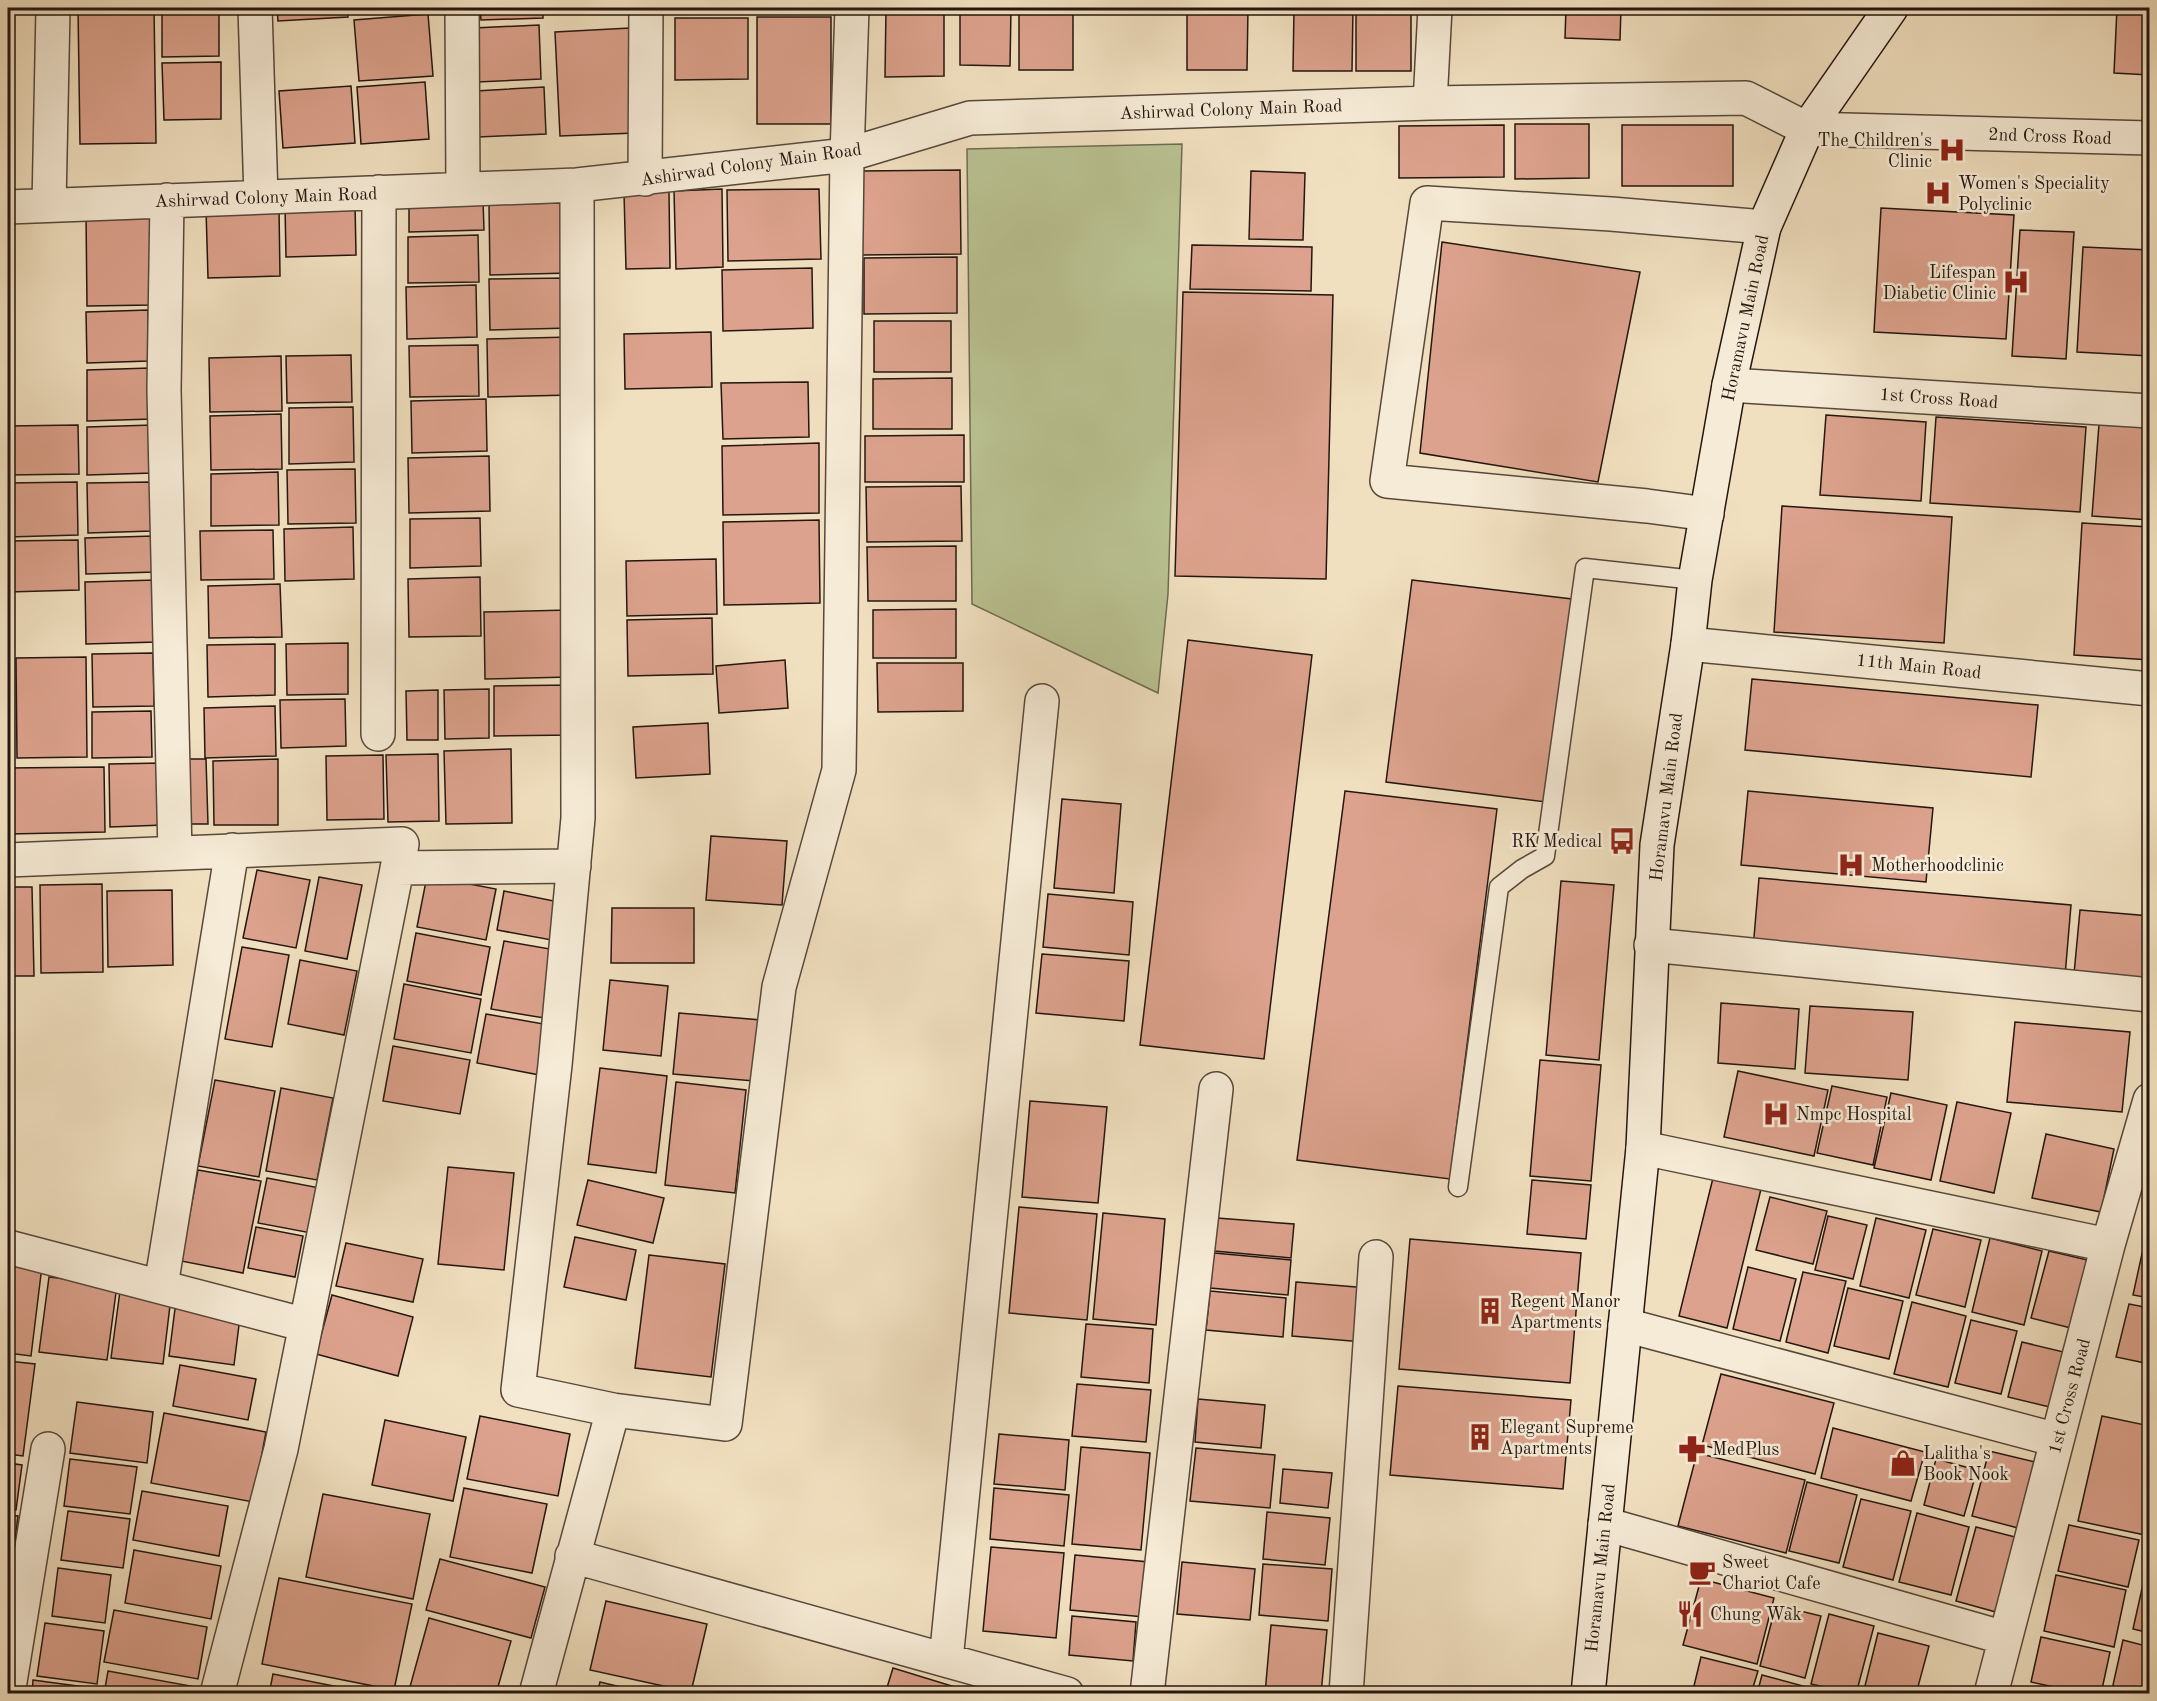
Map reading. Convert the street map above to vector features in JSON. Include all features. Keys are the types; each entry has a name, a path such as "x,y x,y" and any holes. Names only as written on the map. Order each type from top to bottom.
{"street":[{"path":"49,205 53,8"},
{"path":"255,8 261,197"},
{"path":"462,8 463,189"},
{"path":"645,178 646,8"},
{"path":"577,185 578,818 555,1065 518,1390 613,1410 725,1424 779,987 839,770 847,155 852,8"},
{"path":"1430,103 1435,8"},
{"name":"Horamavu Main Road","path":"1588,1694 1643,1148 1657,845 1688,644 1695,580 1729,385 1764,227 1807,129 1895,9"},
{"name":"Ashirwad Colony Main Road","path":"8,207 577,185 847,155 970,118 1430,103 1746,98 1807,129"},
{"name":"2nd Cross Road","path":"1807,129 2150,138"},
{"path":"378,734 379,192"},
{"path":"167,200 164,390 175,853"},
{"path":"1707,514 1647,506 1387,481 1427,203 1622,214 1764,227"},
{"name":"1st Cross Road","path":"1729,385 2150,411"},
{"name":"11th Main Road","path":"1688,644 2150,689"},
{"path":"946,1660 1042,701"},
{"path":"8,860 402,843 281,1449 218,1694"},
{"path":"161,1286 232,850"},
{"path":"397,868 574,866"},
{"path":"1651,945 2150,996"},
{"path":"1147,1694 1216,1089"},
{"name":"1st Cross Road","path":"1991,1694 2108,1245 2150,1100"},
{"path":"1643,1148 2108,1245"},
{"path":"8,1246 306,1325"},
{"path":"1346,1694 1377,1257"},
{"path":"1625,1324 2057,1440"},
{"path":"536,1694 613,1410"},
{"path":"8,1694 48,1449"},
{"path":"1605,1524 2005,1638"},
{"path":"572,1556 1067,1694"}],"lane":[{"path":"1458,1187 1499,887 1522,869 1545,856 1585,568 1695,580"}],"green space":[{"path":"1182,144 1168,594 1158,693 972,604 967,149"}],"building":[{"path":"8,8 14,8 14,45 8,45"},
{"path":"78,8 154,8 156,143 80,144"},
{"path":"162,8 219,8 219,56 162,57"},
{"path":"277,8 347,8 348,17 278,21"},
{"path":"480,8 543,8 543,18 481,20"},
{"path":"676,8 751,8 751,12 676,12"},
{"path":"760,8 831,8 831,10 760,10"},
{"path":"886,8 944,8 944,76 885,77"},
{"path":"960,8 1011,8 1010,66 960,65"},
{"path":"1019,8 1073,8 1073,70 1019,70"},
{"path":"1187,8 1248,8 1247,70 1187,70"},
{"path":"1294,8 1353,8 1352,71 1293,71"},
{"path":"1356,8 1411,8 1411,71 1356,71"},
{"path":"1566,8 1621,8 1620,40 1565,38"},
{"path":"2117,8 2150,8 2150,75 2114,73"},
{"path":"428,14 433,76 359,81 354,20"},
{"path":"757,17 831,17 831,124 757,124"},
{"path":"675,18 748,18 748,79 675,80"},
{"path":"539,25 541,79 477,82 474,28"},
{"path":"630,28 635,133 560,136 555,32"},
{"path":"221,62 221,119 164,120 162,63"},
{"path":"425,82 429,139 361,144 357,87"},
{"path":"351,86 355,143 283,148 279,91"},
{"path":"544,87 546,134 479,137 476,91"},
{"path":"1515,124 1589,124 1589,178 1515,179"},
{"path":"1504,125 1504,177 1399,178 1399,126"},
{"path":"1622,125 1733,125 1733,186 1622,186"},
{"path":"960,170 961,254 861,255 861,171"},
{"path":"1251,171 1305,173 1303,240 1249,239"},
{"path":"722,189 723,267 676,269 674,191"},
{"path":"819,189 821,259 728,261 727,190"},
{"path":"669,192 670,268 626,269 624,193"},
{"path":"483,200 484,230 409,232 409,202"},
{"path":"355,203 356,255 286,257 285,205"},
{"path":"568,203 570,273 490,275 489,204"},
{"path":"279,208 280,276 208,278 206,209"},
{"path":"1881,208 2014,215 2006,339 1874,332"},
{"path":"150,214 152,305 87,306 86,215"},
{"path":"2020,230 2074,232 2066,359 2012,356"},
{"path":"478,235 479,282 408,283 408,237"},
{"path":"1442,242 1640,272 1598,482 1420,453"},
{"path":"1192,245 1312,247 1311,291 1190,289"},
{"path":"2083,247 2150,250 2150,356 2077,352"},
{"path":"957,257 957,313 864,314 864,258"},
{"path":"812,268 813,328 723,331 722,270"},
{"path":"569,278 571,328 490,330 489,279"},
{"path":"476,285 477,337 407,339 406,287"},
{"path":"1183,292 1333,295 1326,579 1175,576"},
{"path":"148,310 149,361 87,363 86,312"},
{"path":"874,321 951,321 951,372 874,372"},
{"path":"711,332 712,387 625,389 624,334"},
{"path":"570,337 571,395 488,397 487,339"},
{"path":"478,345 479,396 410,397 409,346"},
{"path":"351,355 352,402 287,403 286,356"},
{"path":"281,356 282,411 210,412 209,358"},
{"path":"150,368 152,419 87,421 87,370"},
{"path":"952,378 952,429 873,429 873,379"},
{"path":"808,382 809,437 723,439 721,383"},
{"path":"486,399 487,451 412,453 411,401"},
{"path":"353,407 354,462 289,464 289,408"},
{"path":"281,414 282,469 211,470 210,416"},
{"path":"1826,415 1926,422 1921,501 1820,495"},
{"path":"1936,417 2086,427 2080,512 1930,503"},
{"path":"2099,424 2150,427 2150,520 2092,516"},
{"path":"78,425 79,474 8,475 8,426"},
{"path":"153,425 153,473 87,475 87,427"},
{"path":"964,435 964,482 865,482 865,436"},
{"path":"819,443 819,513 723,515 722,446"},
{"path":"489,456 490,511 409,513 408,458"},
{"path":"355,469 356,523 288,524 287,470"},
{"path":"278,472 279,525 211,526 211,474"},
{"path":"77,482 78,535 8,537 8,483"},
{"path":"152,482 152,531 88,533 87,483"},
{"path":"961,486 962,541 867,542 866,487"},
{"path":"1782,506 1952,517 1944,643 1774,632"},
{"path":"480,518 481,566 410,568 410,519"},
{"path":"819,520 820,603 724,605 723,522"},
{"path":"2082,523 2150,527 2150,660 2074,655"},
{"path":"353,527 354,579 285,581 284,529"},
{"path":"273,530 274,579 201,580 200,531"},
{"path":"154,536 155,572 86,574 85,538"},
{"path":"78,540 79,590 8,592 8,541"},
{"path":"956,546 956,601 868,601 867,547"},
{"path":"716,559 717,614 627,616 626,561"},
{"path":"480,577 481,636 409,637 408,579"},
{"path":"156,580 157,642 86,644 85,582"},
{"path":"1412,580 1572,599 1546,802 1386,782"},
{"path":"280,584 282,637 209,638 208,586"},
{"path":"956,609 956,658 873,658 873,610"},
{"path":"568,610 569,677 485,679 484,612"},
{"path":"712,618 713,674 628,676 627,620"},
{"path":"1188,640 1312,655 1264,1059 1140,1045"},
{"path":"348,643 348,694 287,695 286,644"},
{"path":"275,644 275,695 208,697 207,645"},
{"path":"153,653 154,706 93,707 92,654"},
{"path":"86,657 87,757 17,758 16,658"},
{"path":"785,660 788,708 719,713 716,666"},
{"path":"877,663 963,663 963,711 878,712"},
{"path":"1752,679 2038,705 2031,777 1745,750"},
{"path":"573,685 574,735 494,736 494,686"},
{"path":"489,689 489,738 445,739 444,690"},
{"path":"438,690 438,740 407,740 406,691"},
{"path":"345,699 346,746 281,748 280,700"},
{"path":"275,706 276,756 205,758 204,708"},
{"path":"151,711 152,757 92,758 92,712"},
{"path":"708,723 710,774 636,778 633,727"},
{"path":"511,749 512,823 446,824 444,751"},
{"path":"438,754 439,821 388,822 386,755"},
{"path":"383,755 384,819 327,820 326,756"},
{"path":"177,759 206,759 208,824 177,824"},
{"path":"278,759 278,825 214,825 213,761"},
{"path":"163,763 164,825 110,827 109,764"},
{"path":"104,767 105,832 9,834 8,768"},
{"path":"1345,791 1497,809 1450,1179 1297,1160"},
{"path":"1748,791 1933,808 1926,882 1741,865"},
{"path":"1062,799 1121,804 1114,893 1054,888"},
{"path":"711,836 787,841 782,905 706,900"},
{"path":"257,870 310,880 296,948 243,938"},
{"path":"427,876 496,889 486,940 417,927"},
{"path":"319,877 362,885 347,959 305,951"},
{"path":"1759,878 2071,905 2065,976 1753,949"},
{"path":"1561,881 1614,885 1599,1060 1546,1055"},
{"path":"102,884 103,972 41,973 40,885"},
{"path":"8,887 32,887 34,976 8,976"},
{"path":"172,890 173,965 108,967 107,891"},
{"path":"504,891 564,903 557,941 497,930"},
{"path":"1048,894 1133,902 1129,955 1043,947"},
{"path":"612,908 694,908 694,963 611,963"},
{"path":"2080,910 2150,916 2150,981 2074,974"},
{"path":"416,933 490,947 481,995 407,981"},
{"path":"504,941 556,950 544,1018 491,1009"},
{"path":"242,947 289,955 272,1047 225,1039"},
{"path":"1042,954 1129,961 1124,1021 1036,1013"},
{"path":"300,960 357,971 344,1035 288,1024"},
{"path":"610,980 668,986 661,1056 603,1050"},
{"path":"404,984 481,999 471,1053 394,1039"},
{"path":"1721,1003 1799,1009 1795,1069 1718,1063"},
{"path":"1810,1006 1913,1012 1908,1080 1805,1073"},
{"path":"679,1013 761,1020 754,1081 673,1074"},
{"path":"486,1014 555,1026 545,1076 477,1063"},
{"path":"2015,1022 2130,1032 2122,1112 2007,1102"},
{"path":"393,1046 470,1060 460,1114 383,1101"},
{"path":"1540,1060 1601,1065 1591,1181 1530,1176"},
{"path":"600,1068 667,1076 656,1173 588,1164"},
{"name":"Nmpc Hospital","path":"1738,1071 1828,1090 1814,1156 1724,1137"},
{"path":"215,1080 275,1091 259,1177 198,1166"},
{"path":"676,1082 746,1090 735,1193 665,1185"},
{"path":"1832,1086 1887,1097 1873,1165 1817,1153"},
{"path":"281,1088 333,1098 317,1180 266,1171"},
{"path":"1891,1093 1947,1105 1931,1180 1874,1168"},
{"path":"1030,1101 1107,1107 1098,1203 1022,1197"},
{"path":"1957,1102 2011,1113 1994,1193 1940,1181"},
{"path":"2046,1134 2114,1149 2101,1212 2032,1198"},
{"path":"448,1167 514,1173 504,1270 438,1264"},
{"path":"198,1170 261,1181 243,1273 181,1261"},
{"path":"267,1178 320,1188 311,1233 258,1223"},
{"path":"1713,1178 1761,1189 1727,1328 1679,1316"},
{"path":"588,1180 664,1198 653,1243 577,1225"},
{"path":"1532,1180 1591,1185 1586,1239 1527,1234"},
{"path":"1770,1197 1827,1211 1813,1264 1756,1250"},
{"path":"1019,1207 1097,1214 1087,1320 1009,1313"},
{"path":"1103,1213 1165,1219 1156,1325 1093,1319"},
{"path":"1828,1216 1867,1225 1853,1279 1815,1270"},
{"path":"1217,1218 1294,1224 1291,1258 1214,1251"},
{"path":"1876,1218 1926,1230 1909,1298 1860,1286"},
{"path":"256,1227 303,1236 295,1277 248,1268"},
{"path":"1933,1229 1981,1240 1965,1307 1916,1295"},
{"path":"575,1237 636,1250 626,1300 564,1287"},
{"path":"1990,1238 2042,1251 2024,1325 1972,1312"},
{"name":"Regent Manor Apartments","path":"1410,1239 1581,1253 1570,1383 1399,1369"},
{"path":"2145,1240 2150,1241 2150,1298 2133,1295"},
{"path":"346,1243 423,1259 413,1302 336,1286"},
{"path":"2049,1251 2096,1262 2079,1330 2031,1318"},
{"path":"1214,1253 1291,1260 1288,1295 1210,1288"},
{"path":"649,1255 725,1264 711,1377 635,1368"},
{"path":"8,1262 42,1266 31,1356 8,1353"},
{"path":"1748,1267 1796,1279 1780,1341 1733,1329"},
{"path":"1803,1272 1846,1281 1828,1353 1786,1342"},
{"path":"49,1277 117,1285 107,1360 39,1352"},
{"path":"1296,1282 1368,1288 1363,1342 1292,1336"},
{"path":"1848,1288 1903,1301 1889,1359 1834,1346"},
{"path":"120,1291 171,1297 163,1364 111,1358"},
{"path":"1210,1291 1286,1298 1283,1337 1206,1330"},
{"path":"332,1295 413,1317 398,1376 316,1354"},
{"path":"176,1301 241,1309 234,1365 169,1356"},
{"path":"1912,1302 1966,1316 1948,1387 1894,1374"},
{"path":"2129,1304 2150,1308 2150,1364 2116,1357"},
{"path":"1971,1320 2017,1331 2001,1394 1955,1383"},
{"path":"1086,1324 1153,1329 1149,1383 1081,1377"},
{"path":"2022,1342 2072,1354 2058,1409 2008,1397"},
{"path":"8,1361 35,1364 23,1456 8,1454"},
{"path":"180,1365 256,1379 248,1420 173,1406"},
{"path":"1721,1374 1834,1403 1815,1474 1702,1445"},
{"path":"1077,1384 1151,1390 1146,1442 1072,1436"},
{"name":"Elegant Supreme Apartments","path":"1398,1386 1571,1400 1563,1489 1390,1475"},
{"path":"1198,1399 1265,1405 1261,1448 1195,1442"},
{"path":"77,1402 153,1412 147,1463 70,1453"},
{"path":"164,1413 266,1432 253,1502 151,1483"},
{"path":"480,1416 570,1434 558,1496 467,1479"},
{"path":"2102,1416 2150,1426 2150,1536 2078,1521"},
{"path":"385,1420 466,1437 453,1501 372,1485"},
{"path":"1833,1428 1925,1452 1911,1501 1821,1478"},
{"path":"999,1434 1069,1440 1065,1490 994,1484"},
{"path":"1081,1447 1150,1453 1141,1550 1072,1544"},
{"path":"1196,1448 1275,1455 1270,1508 1190,1501"},
{"path":"1989,1451 2039,1463 2022,1529 1972,1516"},
{"path":"1697,1453 1805,1480 1786,1553 1678,1526"},
{"path":"70,1459 137,1467 130,1514 64,1506"},
{"path":"1936,1459 1977,1470 1964,1516 1924,1505"},
{"path":"8,1463 22,1465 16,1510 8,1509"},
{"path":"1283,1469 1332,1473 1328,1508 1280,1503"},
{"path":"1807,1482 1857,1495 1839,1563 1789,1551"},
{"path":"464,1488 547,1504 532,1573 450,1557"},
{"path":"994,1488 1069,1495 1064,1546 990,1539"},
{"path":"142,1491 228,1506 219,1556 133,1540"},
{"path":"323,1494 430,1514 413,1599 306,1577"},
{"path":"1861,1499 1911,1511 1893,1580 1843,1567"},
{"path":"68,1511 130,1519 123,1568 61,1560"},
{"path":"1267,1512 1330,1518 1325,1565 1263,1559"},
{"path":"1917,1513 1969,1527 1951,1595 1899,1582"},
{"path":"8,1515 18,1516 8,1597"},
{"path":"2069,1525 2139,1540 2128,1587 2058,1571"},
{"path":"1976,1527 2023,1539 2003,1614 1956,1601"},
{"path":"991,1547 1064,1553 1056,1638 983,1631"},
{"path":"134,1550 221,1566 211,1619 125,1603"},
{"path":"1075,1555 1149,1562 1144,1617 1070,1610"},
{"path":"2150,1557 2150,1633 2133,1629"},
{"path":"440,1559 545,1587 531,1638 426,1610"},
{"path":"1182,1562 1255,1569 1250,1620 1177,1614"},
{"path":"1263,1564 1332,1569 1328,1621 1259,1615"},
{"path":"58,1568 111,1575 105,1623 52,1616"},
{"path":"2056,1575 2126,1590 2114,1647 2044,1631"},
{"path":"279,1578 412,1604 394,1690 262,1664"},
{"path":"1701,1579 1774,1598 1757,1664 1683,1645"},
{"path":"606,1601 707,1624 691,1692 590,1670"},
{"path":"1776,1605 1821,1616 1805,1678 1760,1666"},
{"path":"114,1610 207,1627 198,1679 104,1662"},
{"path":"1829,1614 1874,1626 1856,1694 1811,1684"},
{"path":"1072,1616 1136,1622 1133,1661 1069,1655"},
{"path":"429,1618 511,1641 496,1694 408,1694"},
{"path":"45,1623 104,1631 97,1684 37,1676"},
{"path":"1271,1625 1327,1630 1321,1694 1265,1694"},
{"path":"1878,1633 1929,1646 1916,1694 1863,1694"},
{"path":"2041,1637 2110,1652 2101,1694 2086,1694 2031,1682"},
{"path":"2123,1640 2150,1647 2150,1694 2111,1694"},
{"path":"1701,1657 1758,1671 1751,1694 1692,1694"},
{"path":"893,1668 955,1687 953,1694 885,1694"},
{"path":"108,1671 196,1687 195,1694 104,1694"},
{"path":"273,1674 374,1694 269,1694"},
{"path":"1762,1675 1814,1689 1813,1694 1757,1694"},
{"path":"33,1680 92,1688 91,1694 32,1694"},
{"path":"600,1682 650,1694 597,1694"}],"place":[{"name":"The Children's Clinic","path":"1952,150"},
{"name":"Women's Speciality Polyclinic","path":"1938,193"},
{"name":"Lifespan Diabetic Clinic","path":"2016,282"},
{"name":"RK Medical","path":"1622,841"},
{"name":"Motherhoodclinic","path":"1851,865"},
{"name":"Nmpc Hospital","path":"1776,1114"},
{"name":"Regent Manor Apartments","path":"1490,1311"},
{"name":"Elegant Supreme Apartments","path":"1480,1437"},
{"name":"MedPlus","path":"1692,1449"},
{"name":"Lalitha's Book Nook","path":"1903,1463"},
{"name":"Sweet Chariot Cafe","path":"1702,1572"},
{"name":"Chung Wak","path":"1690,1614"}]}
